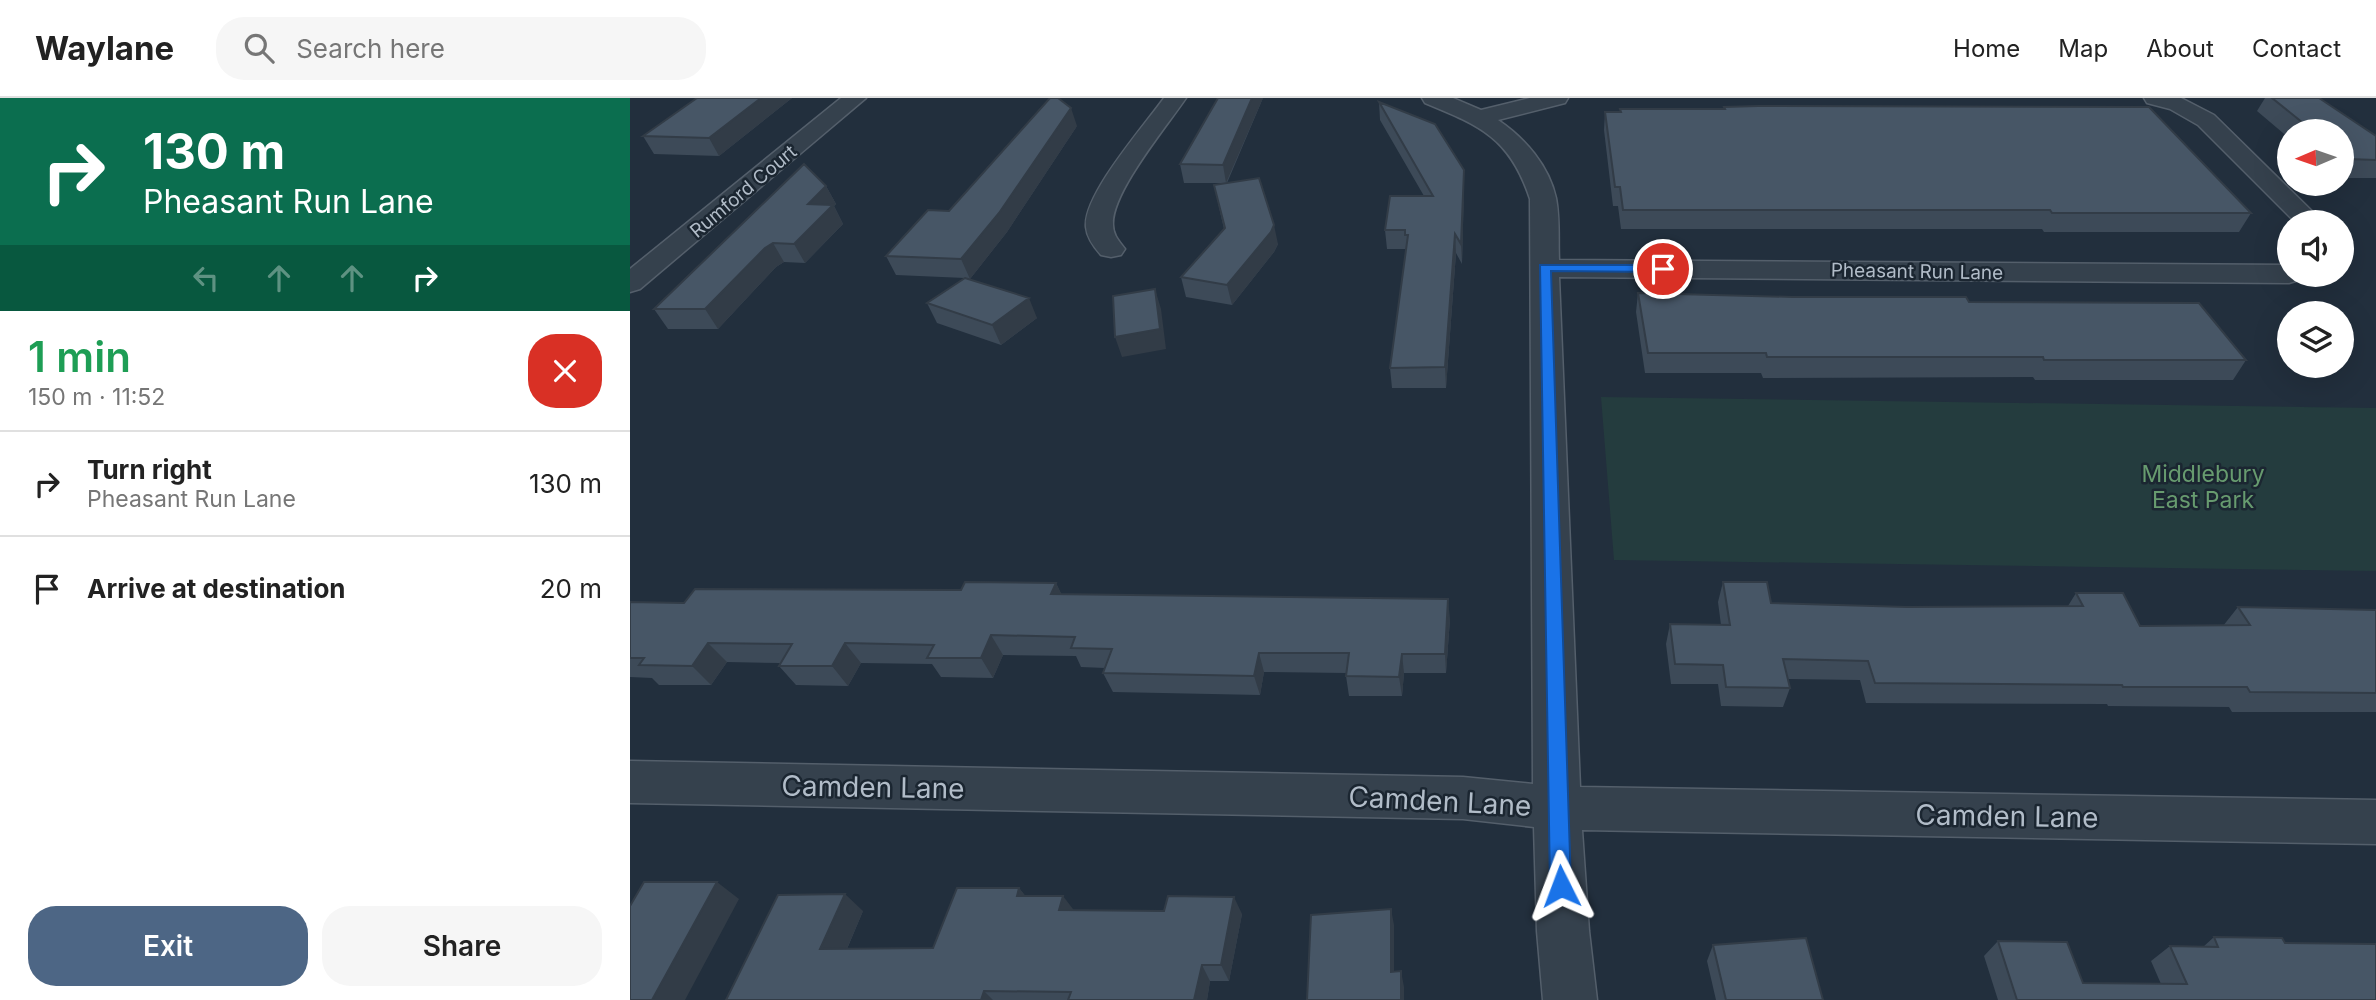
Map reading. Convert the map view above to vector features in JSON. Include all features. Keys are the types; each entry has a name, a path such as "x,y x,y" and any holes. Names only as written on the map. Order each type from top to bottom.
{"street":[{"name":"Rumford Court","path":"630,283 855,98"},
{"path":"1111,249 1102,241 1098,225 1106,196 1175,98"},
{"path":"1433,98 1481,117 1507,137 1536,173 1543,199 1557,808 1563,931 1570,1000"},
{"path":"1481,117 1557,98"},
{"path":"2155,98 2186,107 2206,120 2298,210"},
{"name":"Pheasant Run Lane","path":"1545,268 2277,274"},
{"name":"Camden Lane","path":"630,782 1463,798 1557,808 2376,822"}],"green space":[{"name":"Middlebury East Park","path":"1601,397 2376,408 2376,571 1614,560"}],"building":[{"path":"697,98 761,98 709,138 643,136"},
{"path":"1050,98 1058,98 1071,108 999,213 961,259 886,256 928,210 949,211"},
{"path":"1218,98 1252,98 1223,165 1180,164"},
{"path":"2272,98 2319,98 2350,119 2298,119"},
{"path":"1379,102 1435,124 1464,170 1461,244 1455,234 1445,367 1390,368 1408,235 1405,235 1405,230 1385,230 1390,196 1433,196"},
{"path":"1724,107 2149,107 2251,213 1623,210 1620,187 1615,187 1605,112 1621,112 1620,109 1725,109"},
{"path":"2354,121 2376,136 2376,160 2354,159"},
{"path":"804,164 826,186 808,204 833,205 794,244 773,243 765,248 705,309 654,309"},
{"path":"1259,178 1274,225 1271,232 1227,285 1181,277 1225,228 1214,185"},
{"path":"965,278 1029,298 992,325 927,303"},
{"path":"1155,289 1160,329 1115,337 1113,296"},
{"path":"1638,293 1793,297 1966,297 1969,302 2199,303 2246,360 1767,357 1766,353 1648,353"},
{"path":"965,582 1056,583 1051,594 1448,599 1445,654 1402,654 1399,677 1346,676 1349,653 1259,653 1254,676 1103,673 1112,649 1071,648 1075,637 991,635 981,658 927,658 934,645 845,643 832,666 779,666 792,644 708,643 692,666 639,665 644,658 630,658 630,602 684,603 695,589 961,590"},
{"path":"1723,582 1767,582 1771,603 1907,607 2083,606 2076,593 2123,593 2140,626 2250,625 2238,607 2376,610 2376,693 2250,692 2247,687 1875,683 1868,661 1783,659 1790,688 1726,687 1723,665 1675,664 1670,624 1730,625"},
{"path":"644,882 717,882 652,1000 630,1000 630,906"},
{"path":"957,888 1019,888 1017,896 1063,896 1059,910 1164,911 1168,896 1234,897 1221,965 1202,965 1194,1000 1068,1000 1071,992 984,991 981,1000 726,1000 778,895 845,894 820,949 933,948"},
{"path":"1391,909 1391,972 1401,971 1401,1000 1307,1000 1311,915"},
{"path":"2214,937 2282,938 2285,943 2376,944 2376,1000 2017,1000 1998,941 2067,942 2083,983 2187,984 2170,946 2218,947"},
{"path":"1806,938 1823,1000 1726,1000 1713,945"}],"route":[{"path":"1561,886 1545,268 1663,269"}]}
